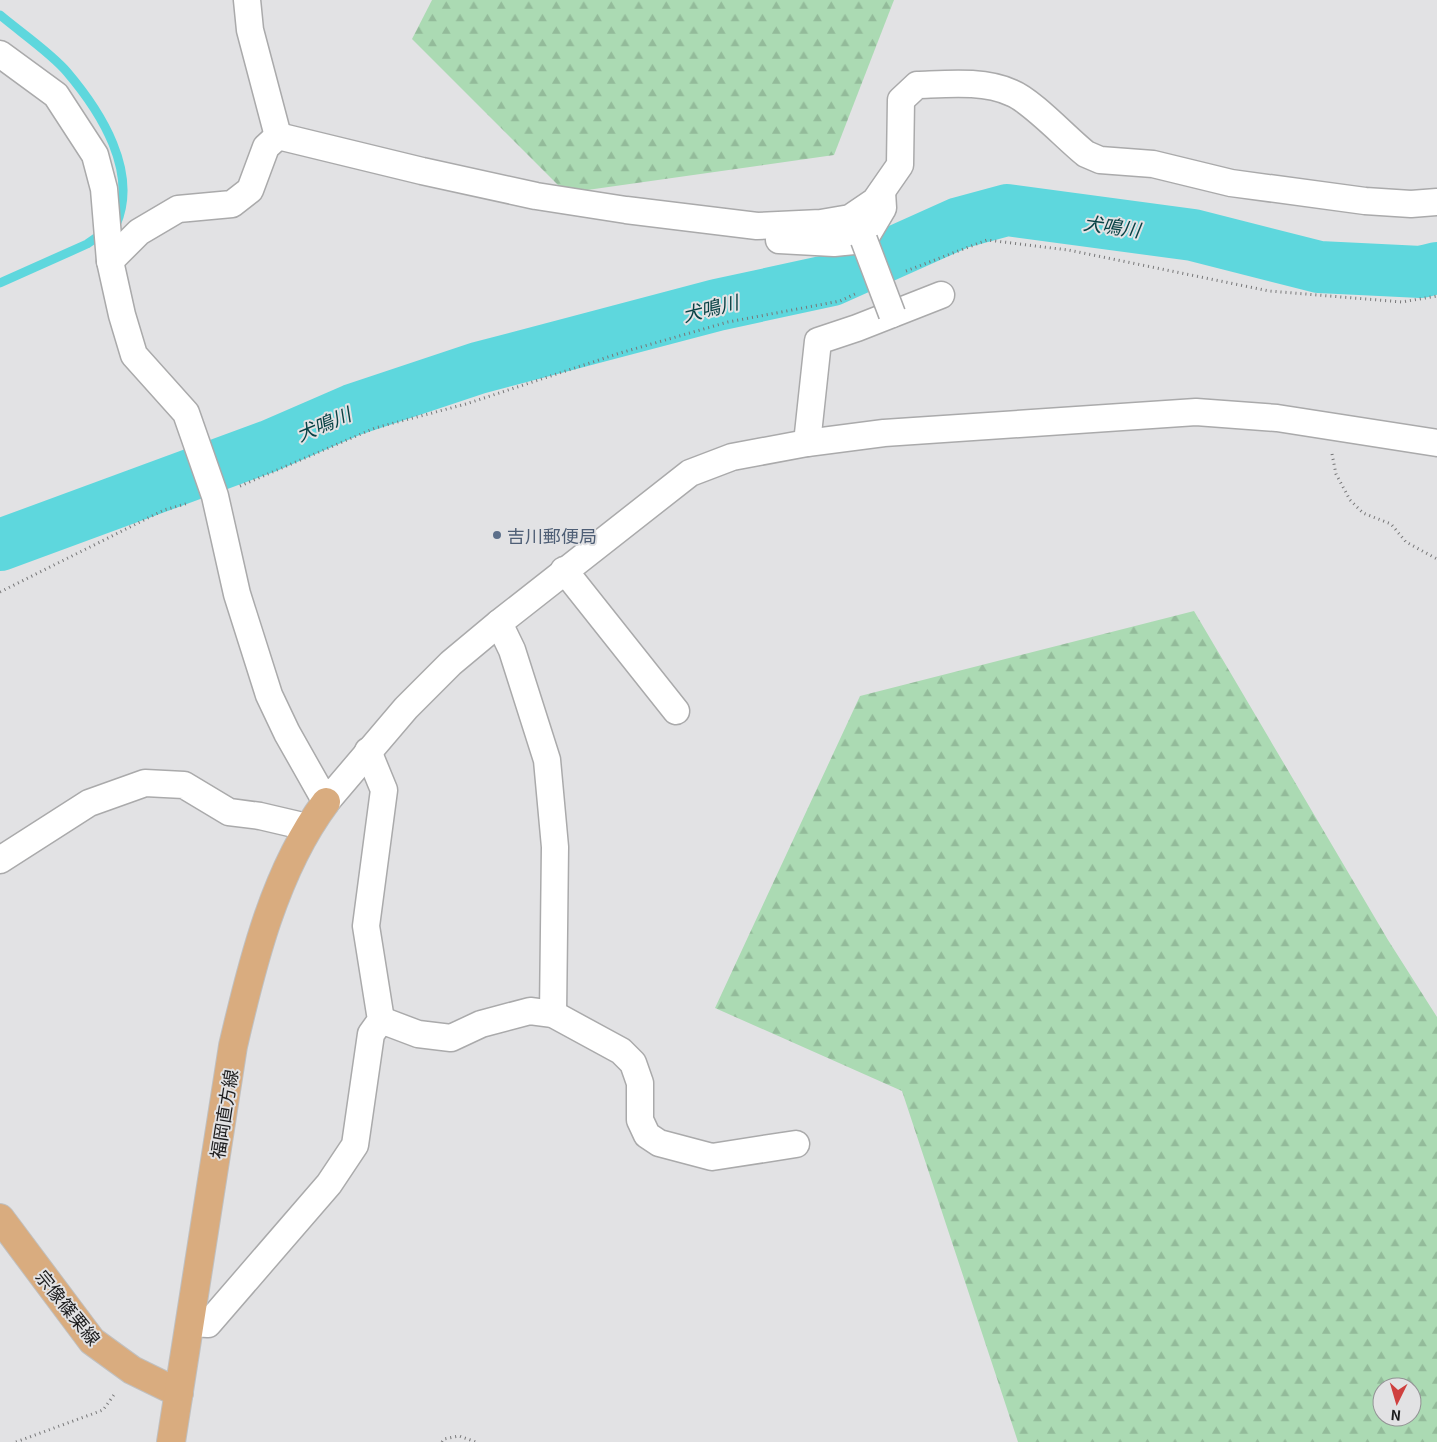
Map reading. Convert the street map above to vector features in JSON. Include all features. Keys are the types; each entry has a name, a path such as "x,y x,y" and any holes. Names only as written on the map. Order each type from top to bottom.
{"main road":[{"name":"福岡直方線","path":"171,1442 238,1026 265,925 306,827 326,802"},
{"name":"宗像篠栗線","path":"0,1218 92,1341 132,1370 179,1393"}],"street":[{"path":"247,0 250,30 278,136"},
{"path":"0,54 56,95 95,155 104,189 108,240 122,316 134,355 186,413 215,496 237,594 269,694 287,732 326,802 406,708 445,670 499,623 564,570 690,473 732,458 807,443 884,433 1196,412 1277,418 1437,443"},
{"path":"278,136 536,196 626,210 757,226 822,223 850,218 875,201 900,166 901,100 917,85 961,84 1014,93 1086,154 1100,160 1153,164 1231,183 1365,201 1411,204 1437,202"},
{"path":"108,240 139,232 178,209 232,204 250,190 266,147 278,136"},
{"path":"864,240 883,208 882,191"},
{"path":"757,226 770,239 834,243 864,240"},
{"path":"864,240 892,314"},
{"path":"807,443 818,341 941,294"},
{"path":"564,570 676,710"},
{"path":"499,623 512,650 547,760 555,847 553,1014"},
{"path":"190,1323 208,1324 329,1184 355,1145 371,1034 381,1020 366,926 384,790 368,752"},
{"path":"0,860 89,803 145,783 184,784 229,812 260,816 306,827"},
{"path":"381,1020 418,1034 451,1038 482,1024 530,1011 553,1014 621,1051 633,1063 640,1083 640,1120 647,1135 659,1143 712,1157 796,1144"}],"path":[{"path":"1333,426 1331,452 1336,474 1350,500 1363,513 1390,524 1406,542 1437,559"},
{"path":"0,592 164,510 215,496"},
{"path":"16,1442 103,1410 132,1370"},
{"path":"442,1442 444,1439 460,1436 476,1442"}],"green space":[{"path":"432,0 894,0 834,155 566,193 412,39"},
{"path":"1194,611 1388,940 1437,1017 1437,1442 1018,1442 902,1091 715,1008 860,696"}],"waterway":[{"path":"0,15 44,50 67,72 104,124 120,164 123,184 122,205 116,225"},
{"name":"犬鳴川","path":"0,545 269,446 352,410 478,368 717,305 832,280 959,223 1007,210 1193,235 1319,267 1421,272 1437,268"},
{"path":"0,283 87,244 103,233"}],"place":[{"name":"吉川郵便局","path":"497,535"}]}
